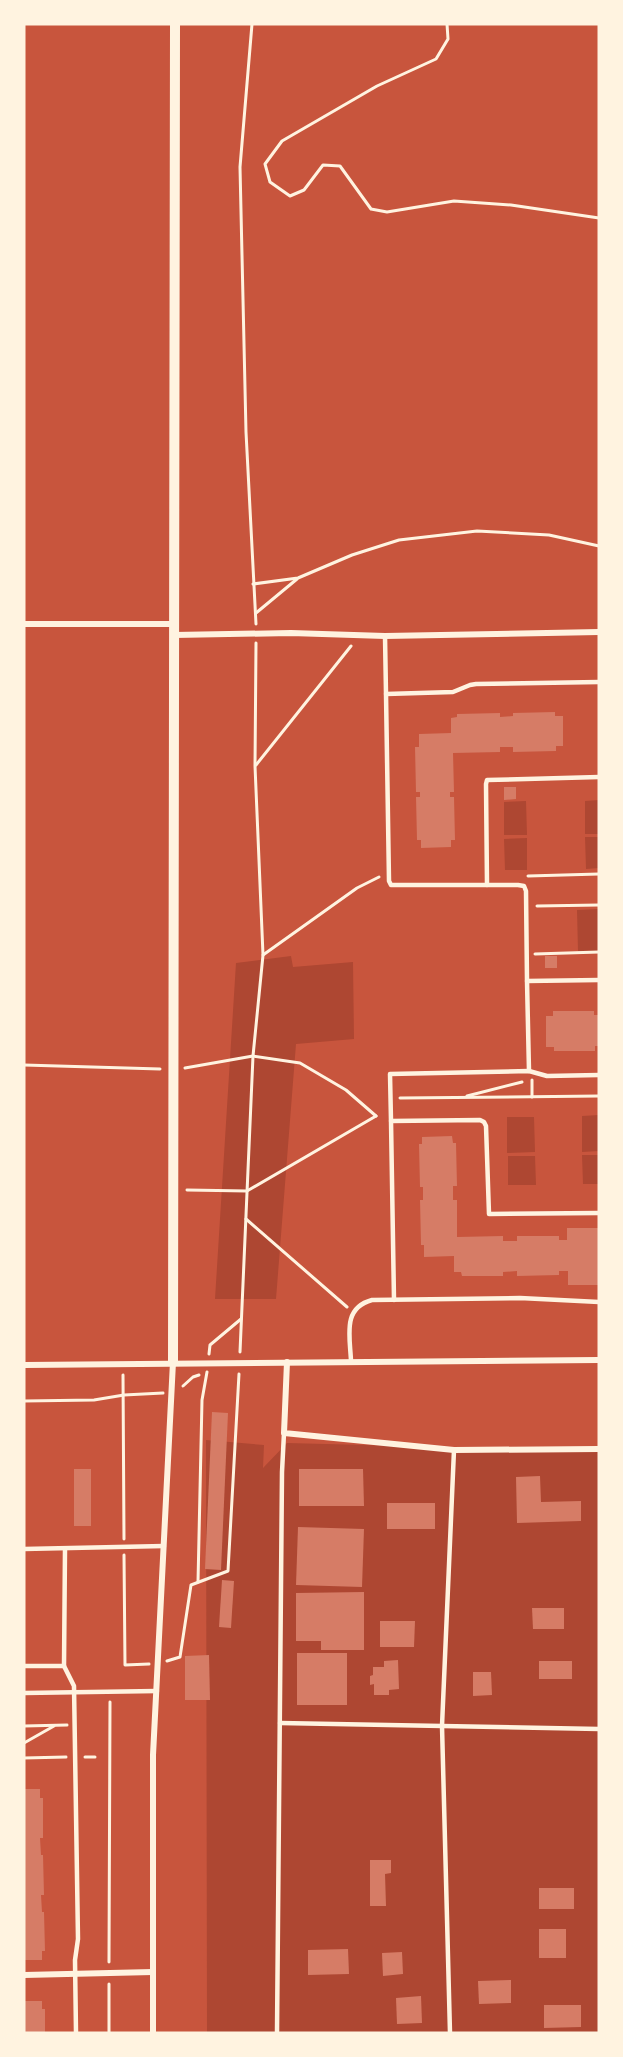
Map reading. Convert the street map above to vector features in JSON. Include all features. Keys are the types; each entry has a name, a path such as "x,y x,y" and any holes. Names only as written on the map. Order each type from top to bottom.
{"street":[{"path":"153,2033 152,1778 173,1362 175,24"},
{"path":"24,624 256,634 385,636 599,632"},
{"path":"24,1365 599,1360"},
{"path":"287,1362 284,1433 454,1450 599,1449"},
{"path":"24,1975 153,1972"}],"lane":[{"path":"385,636 388,872 391,885 395,887 524,886 526,891 529,1071"},
{"path":"386,694 453,692 476,684 599,682"},
{"path":"487,885 487,780 599,777"},
{"path":"527,981 599,980"},
{"path":"394,1300 390,1074 529,1071 546,1076 599,1075"},
{"path":"391,1122 480,1120 484,1122 489,1214 599,1214"},
{"path":"351,1361 350,1321 356,1306 363,1302 520,1298 599,1302"},
{"path":"277,2033 284,1433"},
{"path":"450,2033 442,1726 454,1450"},
{"path":"24,1549 164,1546"},
{"path":"64,1549 64,1666 74,1686 78,1939 75,1960 76,2033"},
{"path":"24,1666 64,1666"},
{"path":"24,1693 157,1691"},
{"path":"280,1723 599,1729"}],"path":[{"path":"123,1363 125,1665 158,1664 180,1657 191,1585 228,1571 253,1056 263,955 255,766 256,634 246,432 240,167 252,24"},
{"path":"447,24 448,39 436,59 377,86 282,141 265,164 270,182 290,196 304,190 323,165 340,166 371,209 387,212 454,201 511,205 599,218"},
{"path":"253,584 298,578 352,555 399,540 477,531 549,535 599,546"},
{"path":"255,614 298,578"},
{"path":"255,766 359,635"},
{"path":"263,955 357,888 388,872"},
{"path":"521,876 599,874"},
{"path":"526,906 599,905"},
{"path":"527,954 599,952"},
{"path":"24,1065 174,1070 253,1056 300,1063 346,1090 376,1116"},
{"path":"460,1097 532,1081 532,1097"},
{"path":"390,1098 598,1097"},
{"path":"173,1190 247,1191 390,1107"},
{"path":"246,1219 352,1312"},
{"path":"198,1582 202,1400 210,1345 241,1319"},
{"path":"24,1401 94,1400 124,1395 172,1392 185,1385 193,1377 206,1374"},
{"path":"109,2033 110,1691"},
{"path":"24,1726 74,1725"},
{"path":"24,1743 55,1726"},
{"path":"24,1758 95,1757"}],"shaded area":[{"path":"599,800 599,834 585,834 585,801"},
{"path":"526,801 527,835 504,835 504,802"},
{"path":"585,837 599,837 599,868 586,869"},
{"path":"527,838 527,870 505,870 504,839"},
{"path":"599,909 599,951 578,951 577,910"},
{"path":"291,956 293,967 353,962 354,1039 296,1044 276,1299 215,1299 236,963"},
{"path":"599,1115 599,1151 582,1152 582,1116"},
{"path":"507,1117 534,1117 535,1152 507,1153"},
{"path":"582,1155 599,1155 599,1184 583,1184"},
{"path":"508,1156 535,1156 536,1185 508,1185"},
{"path":"206,1440 264,1445 263,1468 287,1443 599,1451 599,2033 207,2033"}],"building":[{"path":"555,712 555,716 563,716 563,746 556,746 556,751 513,752 513,747 500,747 500,752 453,753 454,792 450,792 450,797 454,797 455,840 451,840 451,847 421,848 421,840 417,840 416,797 420,797 420,792 416,792 415,747 419,747 419,734 451,733 451,718 457,717 457,714 500,713 500,717 513,716 513,713"},
{"path":"504,787 516,787 516,799 504,800"},
{"path":"545,956 557,956 557,968 545,968"},
{"path":"553,1011 594,1011 594,1015 599,1015 599,1046 595,1046 595,1051 554,1051 554,1047 546,1047 546,1016 553,1016"},
{"path":"452,1136 453,1143 456,1143 457,1186 453,1186 453,1200 457,1200 457,1237 503,1236 503,1241 517,1241 517,1236 559,1236 559,1240 567,1240 567,1228 599,1228 599,1285 568,1285 568,1271 559,1271 559,1275 517,1276 517,1271 503,1272 503,1276 462,1276 461,1272 454,1272 454,1256 424,1257 424,1245 421,1245 420,1200 423,1200 423,1187 420,1187 419,1144 422,1144 422,1137"},
{"path":"212,1412 228,1413 221,1570 205,1569"},
{"path":"74,1469 91,1469 91,1526 74,1526"},
{"path":"299,1469 363,1469 364,1506 299,1506"},
{"path":"540,1476 541,1502 581,1501 581,1521 517,1523 516,1477"},
{"path":"387,1503 435,1503 435,1529 387,1529"},
{"path":"298,1527 364,1529 362,1587 296,1585"},
{"path":"222,1580 234,1581 231,1628 219,1627"},
{"path":"364,1592 364,1650 321,1650 321,1641 296,1641 296,1593"},
{"path":"532,1608 564,1608 564,1629 533,1629"},
{"path":"380,1621 415,1621 414,1647 380,1647"},
{"path":"297,1653 347,1653 347,1705 297,1705"},
{"path":"209,1655 210,1700 185,1700 185,1656"},
{"path":"398,1660 399,1689 389,1690 389,1695 374,1695 374,1684 370,1685 373,1667 384,1667 384,1661"},
{"path":"539,1661 572,1661 572,1679 539,1679"},
{"path":"473,1672 491,1672 492,1695 473,1696"},
{"path":"24,1789 40,1789 40,1798 43,1798 43,1838 40,1838 41,1855 43,1855 44,1895 41,1895 45,1951 42,1951 42,1960 24,1960"},
{"path":"370,1860 391,1860 391,1873 385,1874 386,1906 370,1906"},
{"path":"539,1888 574,1888 574,1909 539,1909"},
{"path":"539,1929 566,1929 566,1958 539,1958"},
{"path":"348,1949 349,1974 308,1975 308,1950"},
{"path":"402,1952 403,1974 383,1976 382,1953"},
{"path":"511,1980 511,2003 479,2004 478,1981"},
{"path":"421,1996 422,2023 397,2024 396,1998"},
{"path":"24,2001 42,2001 42,2009 45,2009 45,2033 24,2033"},
{"path":"544,2005 581,2005 581,2027 544,2028"}]}
